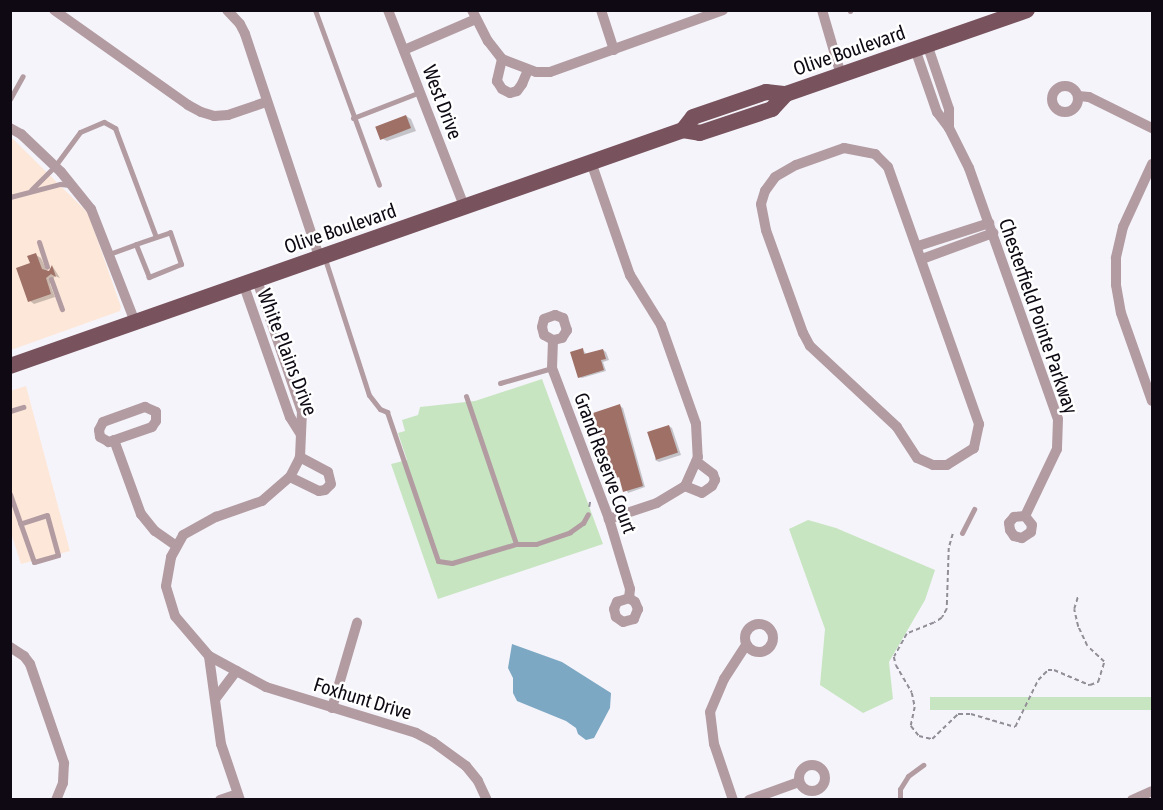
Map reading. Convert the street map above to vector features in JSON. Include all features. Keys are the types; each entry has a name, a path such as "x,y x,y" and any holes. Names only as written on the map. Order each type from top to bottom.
{"main road":[{"name":"Olive Boulevard","path":"10,366 683,130 693,117 766,92 786,94 1027,10"}],"street":[{"path":"54,10 201,112 214,116 228,115 266,102"},
{"path":"227,10 240,24 245,34 266,102 322,256"},
{"name":"West Drive","path":"388,10 464,206"},
{"path":"601,10 614,50"},
{"path":"404,50 474,15 502,58 528,70 550,72 723,10"},
{"path":"822,10 841,75"},
{"name":"Chesterfield Pointe Parkway","path":"921,47 949,109 949,128 969,168 1058,419 1057,449 1025,516"},
{"path":"502,58 497,81 502,89 510,93 517,91 528,70"},
{"path":"1078,96 1089,97 1152,128"},
{"path":"10,128 21,134 55,166 91,209 135,322"},
{"path":"855,148 874,154 882,159 893,177 918,246 979,424 974,448 969,453 940,466 917,458 897,427 819,357 807,342 762,216 765,191 784,170 834,152 855,148"},
{"path":"591,162 630,275 661,325 696,424 696,461 685,486 657,503 609,519"},
{"path":"1152,164 1122,227 1116,263 1118,300 1147,370 1152,401"},
{"path":"918,246 991,228"},
{"path":"922,259 991,228"},
{"name":"White Plains Drive","path":"175,545 195,526 262,501 290,477 300,457 302,412 250,281"},
{"name":"Grand Reserve Court","path":"553,340 552,368 609,519 630,589 628,598"},
{"path":"148,407 156,412 156,421 152,427 114,440 106,442 100,437 99,430 103,422 141,408 148,407"},
{"path":"114,440 141,514 155,531 175,545 167,572 169,602 175,616 210,656 221,744 238,796 220,800"},
{"path":"290,477 319,491 325,490 331,484 328,472 300,457"},
{"path":"685,486 702,493 712,486 715,480 713,474 696,461"},
{"path":"332,708 357,623"},
{"path":"733,800 714,744 710,712 724,679 746,645"},
{"path":"10,648 30,664 64,763 63,783 56,800"},
{"name":"Foxhunt Drive","path":"210,656 266,687 416,733 433,742 466,766 478,781 487,800"},
{"path":"216,698 236,671"},
{"path":"749,800 799,782"},
{"path":"1132,800 1152,791"}],"lane":[{"path":"315,10 379,185"},
{"path":"10,99 23,76"},
{"path":"353,118 420,92"},
{"path":"31,190 55,166 80,132 104,122 115,128 156,237"},
{"path":"10,197 60,184 75,188"},
{"path":"109,254 136,244 171,232 181,264 148,277 136,244"},
{"path":"39,242 47,267"},
{"path":"322,256 369,395 380,409 387,411 438,561 452,564 516,544 528,546 570,532 583,523 588,514"},
{"path":"51,279 62,309"},
{"path":"500,383 552,368"},
{"path":"466,396 516,544"},
{"path":"10,411 23,407"},
{"path":"10,494 33,562 58,555 47,515 21,524"},
{"path":"962,533 974,509"},
{"path":"900,800 900,789 908,776 923,765"}],"path":[{"path":"956,528 949,548 947,609 934,623 907,633 894,657 912,693 915,707 911,726 912,731 919,736 932,739 957,714 971,714 1016,727 1038,680 1048,670 1054,669 1090,685 1098,682 1104,662 1087,646 1078,627 1074,609 1078,596"}],"shaded area":[{"path":"10,136 88,213 121,307 120,311 11,350"},
{"path":"26,386 70,551 21,564 11,533 10,391"}],"green space":[{"path":"542,379 603,544 438,599 391,464 407,460 398,433 405,431 402,420 418,415 420,407 475,401"},
{"path":"808,520 836,528 935,570 925,600 889,662 893,699 863,713 820,685 825,629 789,529"},
{"path":"930,697 1152,697 1152,710 930,710"}],"water":[{"path":"512,644 562,662 611,693 610,708 594,738 586,740 578,734 576,728 566,721 517,701 513,693 513,678 508,668"}],"building":[{"path":"406,115 411,128 380,140 375,127"},
{"path":"36,253 42,269 49,271 52,265 56,277 51,274 46,278 51,294 28,302 16,268 30,263 27,256"},
{"path":"583,348 584,354 603,349 606,359 601,360 604,370 578,378 570,352"},
{"path":"620,404 643,486 623,492 619,477 613,478 593,413"},
{"path":"669,425 678,453 656,460 647,432"}]}
